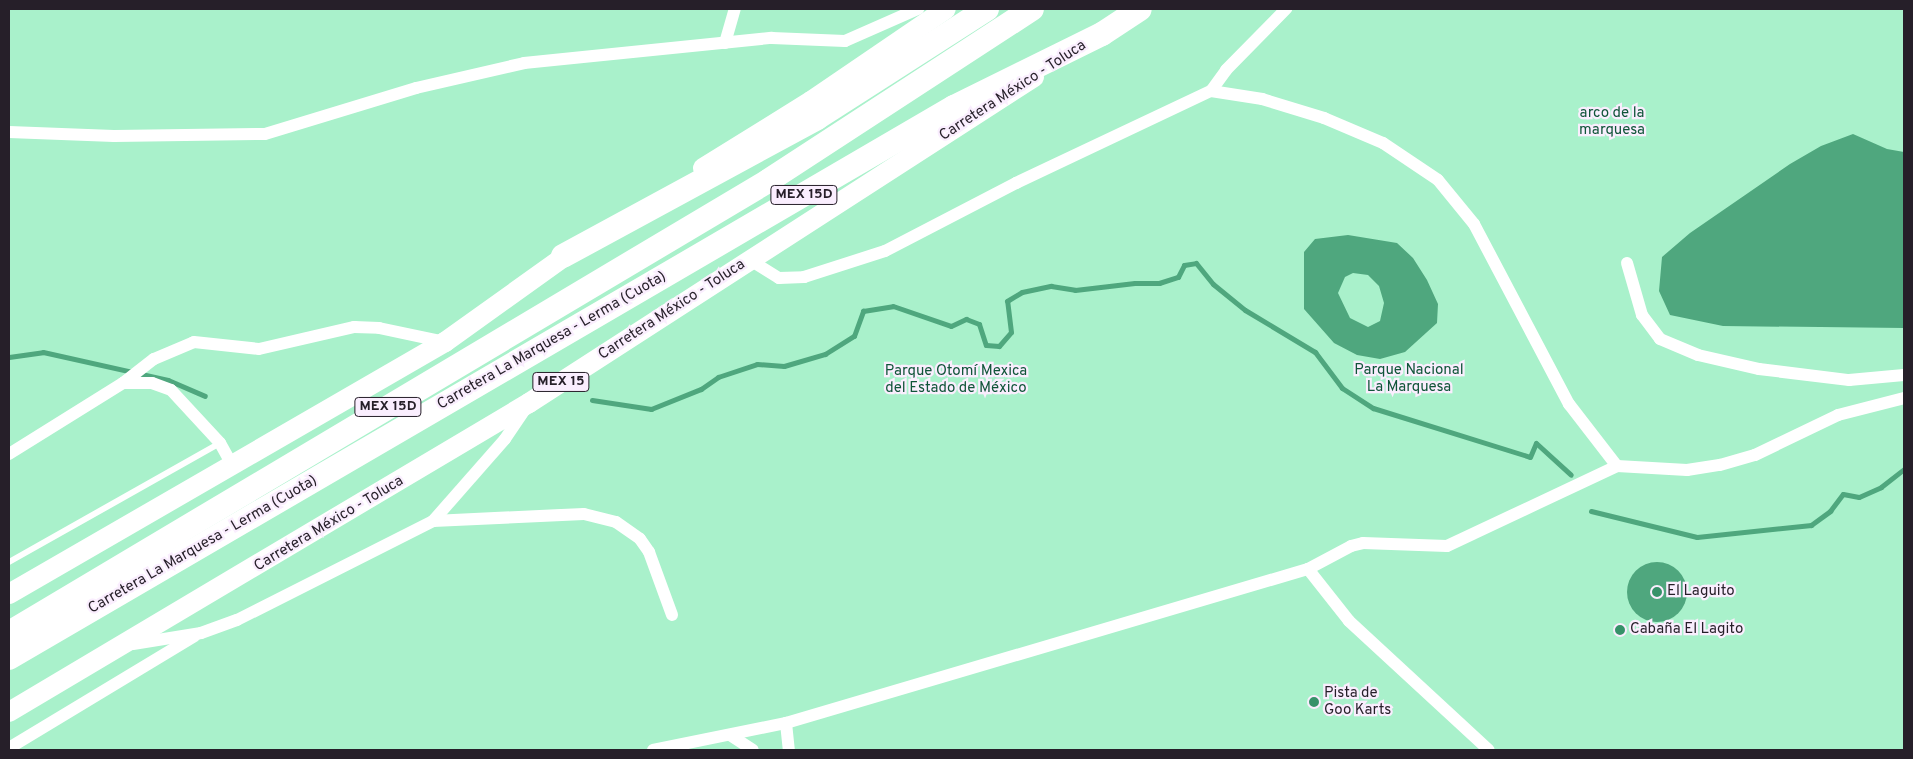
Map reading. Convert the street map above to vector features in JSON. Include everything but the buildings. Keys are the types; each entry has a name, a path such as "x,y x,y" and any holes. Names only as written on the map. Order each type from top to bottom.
{"highway":[{"path":"563,256 817,118 987,9"},
{"name":"Carretera La Marquesa - Lerma (Cuota)","path":"9,633 768,181 1032,9"},
{"name":"MEX 15D","path":"1102,34 1140,9"},
{"name":"Carretera La Marquesa - Lerma (Cuota)","path":"9,658 954,107 1102,34"}],"main road":[{"path":"9,594 445,342 563,256 811,101 946,9"},
{"name":"Carretera México - Toluca","path":"9,712 529,403 1102,34 1152,9"}],"street":[{"path":"725,43 734,9"},
{"path":"9,132 114,136 265,134 416,88 524,63 772,38 845,41 918,9"},
{"path":"750,260 779,278 804,277 885,251 1016,183 1211,91 1226,70 1286,9"},
{"path":"1211,91 1262,99 1324,118 1382,143 1438,180 1474,224 1569,404 1617,466"},
{"path":"1627,263 1642,315 1660,339 1698,355 1759,369 1849,380 1904,375"},
{"path":"9,454 127,380 154,359 194,342 259,349 354,327 379,328 445,342"},
{"path":"127,380 152,383 171,390 220,443 233,466"},
{"path":"653,750 786,723 1308,569 1351,546 1363,543 1447,546 1464,540 1617,466 1687,470 1755,456 1838,415 1904,398"},
{"path":"122,646 201,632 237,620 433,521 506,439 529,403"},
{"path":"433,521 584,514 616,522 640,539 649,552 672,615"},
{"path":"1308,569 1349,621 1490,750"},
{"path":"9,748 201,632"},
{"path":"786,723 789,750"},
{"path":"730,735 753,750"}],"lane":[{"path":"9,562 220,443"}],"green space":[{"name":"Parque Nacional La Marquesa","path":"9,9 1904,9 1904,750 9,750"}],"shaded area":[{"path":"1853,134 1887,149 1904,152 1904,328 1723,326 1670,315 1659,291 1662,257 1690,233 1790,164 1821,146"},
{"path":"1348,235 1397,243 1413,258 1427,280 1438,304 1437,323 1405,352 1380,359 1357,355 1334,343 1304,309 1304,252 1315,239","holes":["1353,273 1368,275 1379,286 1384,303 1380,321 1368,327 1350,318 1338,293 1345,277"]},
{"path":"1657,562 1673,567 1678,571 1682,576 1687,592 1682,608 1678,613 1673,617 1657,622 1641,617 1636,613 1632,608 1627,592 1632,576 1636,571 1641,567"}],"waterway":[{"path":"592,400 651,409 701,389 718,377 757,364 784,366 825,354 854,336 863,311 893,306 951,326 966,319 979,324 986,345 999,346 1011,332 1007,301 1022,292 1051,286 1075,290 1135,283 1159,283 1178,277 1184,265 1196,263 1213,284 1245,310 1315,352 1342,388 1373,408 1530,457 1536,443 1571,475"},
{"path":"9,357 43,352 168,380 205,396"},
{"path":"1591,511 1697,537 1811,525 1830,511 1843,494 1859,497 1881,487 1904,469"}],"place":[{"name":"El Laguito","path":"1657,592"},
{"name":"Cabaña El Lagito","path":"1620,630"},
{"name":"Pista de Goo Karts","path":"1314,702"}],"park label":[{"name":"arco de la marquesa","path":"1612,122"},
{"name":"Parque Otomí Mexica del Estado de México","path":"956,380"}]}
